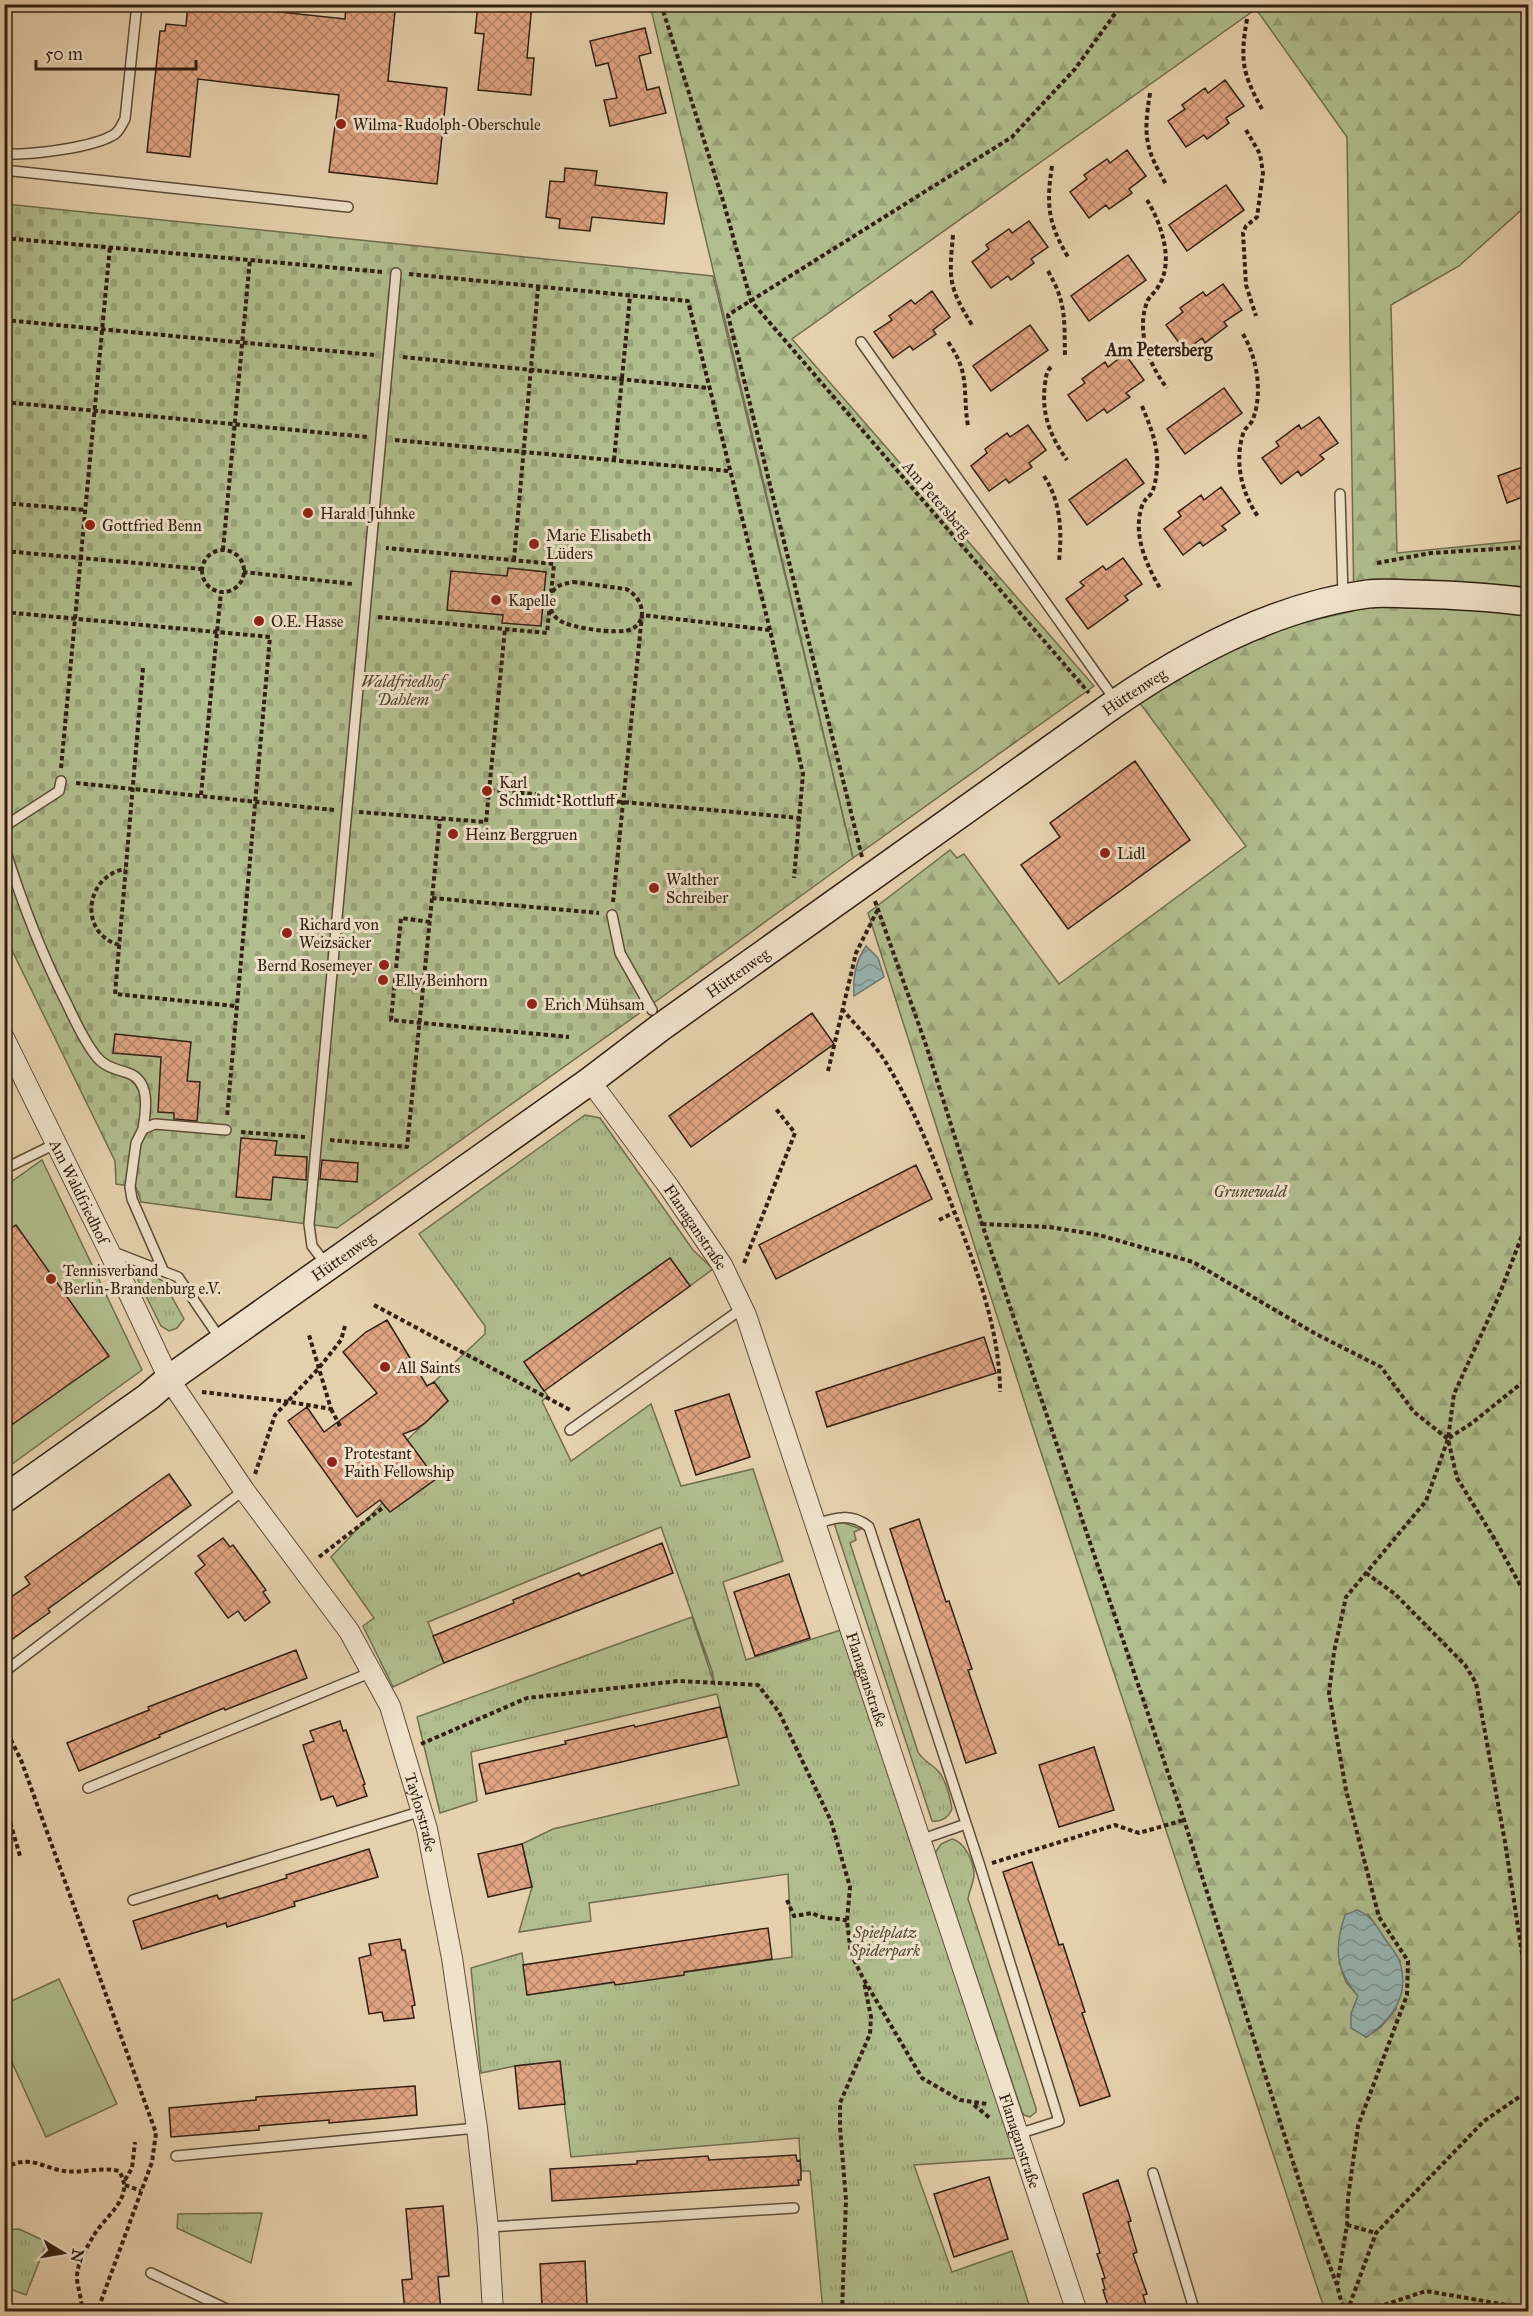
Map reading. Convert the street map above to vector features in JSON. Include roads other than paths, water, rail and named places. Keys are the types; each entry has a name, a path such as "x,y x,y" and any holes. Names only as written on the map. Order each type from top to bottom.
{"main road":[{"name":"Hüttenweg","path":"4,1499 148,1397 168,1379 590,1081 865,869 1113,704 1187,658 1266,620 1369,593 1477,595 1528,602"}],"street":[{"name":"Am Waldfriedhof","path":"7,1048 57,1143 168,1379"},
{"name":"Flanaganstraße","path":"590,1081 669,1187 722,1265 743,1308 1077,2312"},
{"name":"Taylorstraße","path":"168,1379 244,1490 349,1631 390,1706 422,1811 452,1958 477,2128 488,2227 493,2312"}],"lane":[{"path":"4,154 82,145 104,140 118,132 125,118 137,4"},
{"path":"4,170 348,207"},
{"path":"327,1266 312,1246 309,1224 396,273"},
{"path":"861,342 1113,704"},
{"path":"1340,494 1343,598"},
{"path":"4,831 8,824 59,791 61,781"},
{"path":"4,846 49,969 76,1022 97,1058 118,1071 130,1073 140,1081 146,1094 146,1113 143,1129 136,1143 131,1193 163,1270"},
{"path":"612,915 620,953 652,1010"},
{"path":"143,1129 154,1124 226,1130"},
{"path":"4,1169 57,1143"},
{"path":"109,1251 178,1277 222,1342"},
{"path":"570,1430 743,1308"},
{"path":"4,1672 244,1490"},
{"path":"816,1524 834,1518 858,1518 869,1527 980,1866 1059,2121 1018,2134"},
{"path":"88,1788 372,1672"},
{"path":"133,1900 422,1811"},
{"path":"920,1840 966,1824"},
{"path":"176,2156 477,2128"},
{"path":"1154,2173 1195,2312"},
{"path":"488,2227 794,2208"},
{"path":"151,2273 233,2312"}],"water":[{"path":"866,946 878,958 884,977 854,996 856,970 859,958"},
{"path":"1357,1910 1370,1918 1398,1957 1403,1986 1397,2006 1391,2015 1366,2037 1351,2028 1351,2014 1358,1996 1345,1977 1338,1948 1345,1915"}],"place":[{"name":"Wilma-Rudolph-Oberschule","path":"341,124"},
{"name":"Harald Juhnke","path":"308,513"},
{"name":"Gottfried Benn","path":"90,525"},
{"name":"Marie Elisabeth Lüders","path":"534,544"},
{"name":"Kapelle","path":"496,600"},
{"name":"O.E. Hasse","path":"259,621"},
{"name":"Karl Schmidt-Rottluff","path":"487,791"},
{"name":"Heinz Berggruen","path":"453,834"},
{"name":"Lidl","path":"1105,853"},
{"name":"Walther Schreiber","path":"654,888"},
{"name":"Richard von Weizsäcker","path":"287,933"},
{"name":"Bernd Rosemeyer","path":"384,965"},
{"name":"Elly Beinhorn","path":"383,980"},
{"name":"Erich Mühsam","path":"532,1004"},
{"name":"Tennisverband Berlin-Brandenburg e.V.","path":"51,1279"},
{"name":"All Saints","path":"385,1367"},
{"name":"Protestant Faith Fellowship","path":"332,1462"}],"district":[{"name":"Am Petersberg","path":"1159,350"}],"park label":[{"name":"Waldfriedhof Dahlem","path":"403,690"},
{"name":"Grunewald","path":"1250,1191"},
{"name":"Spielplatz Spiderpark","path":"885,1941"}]}
